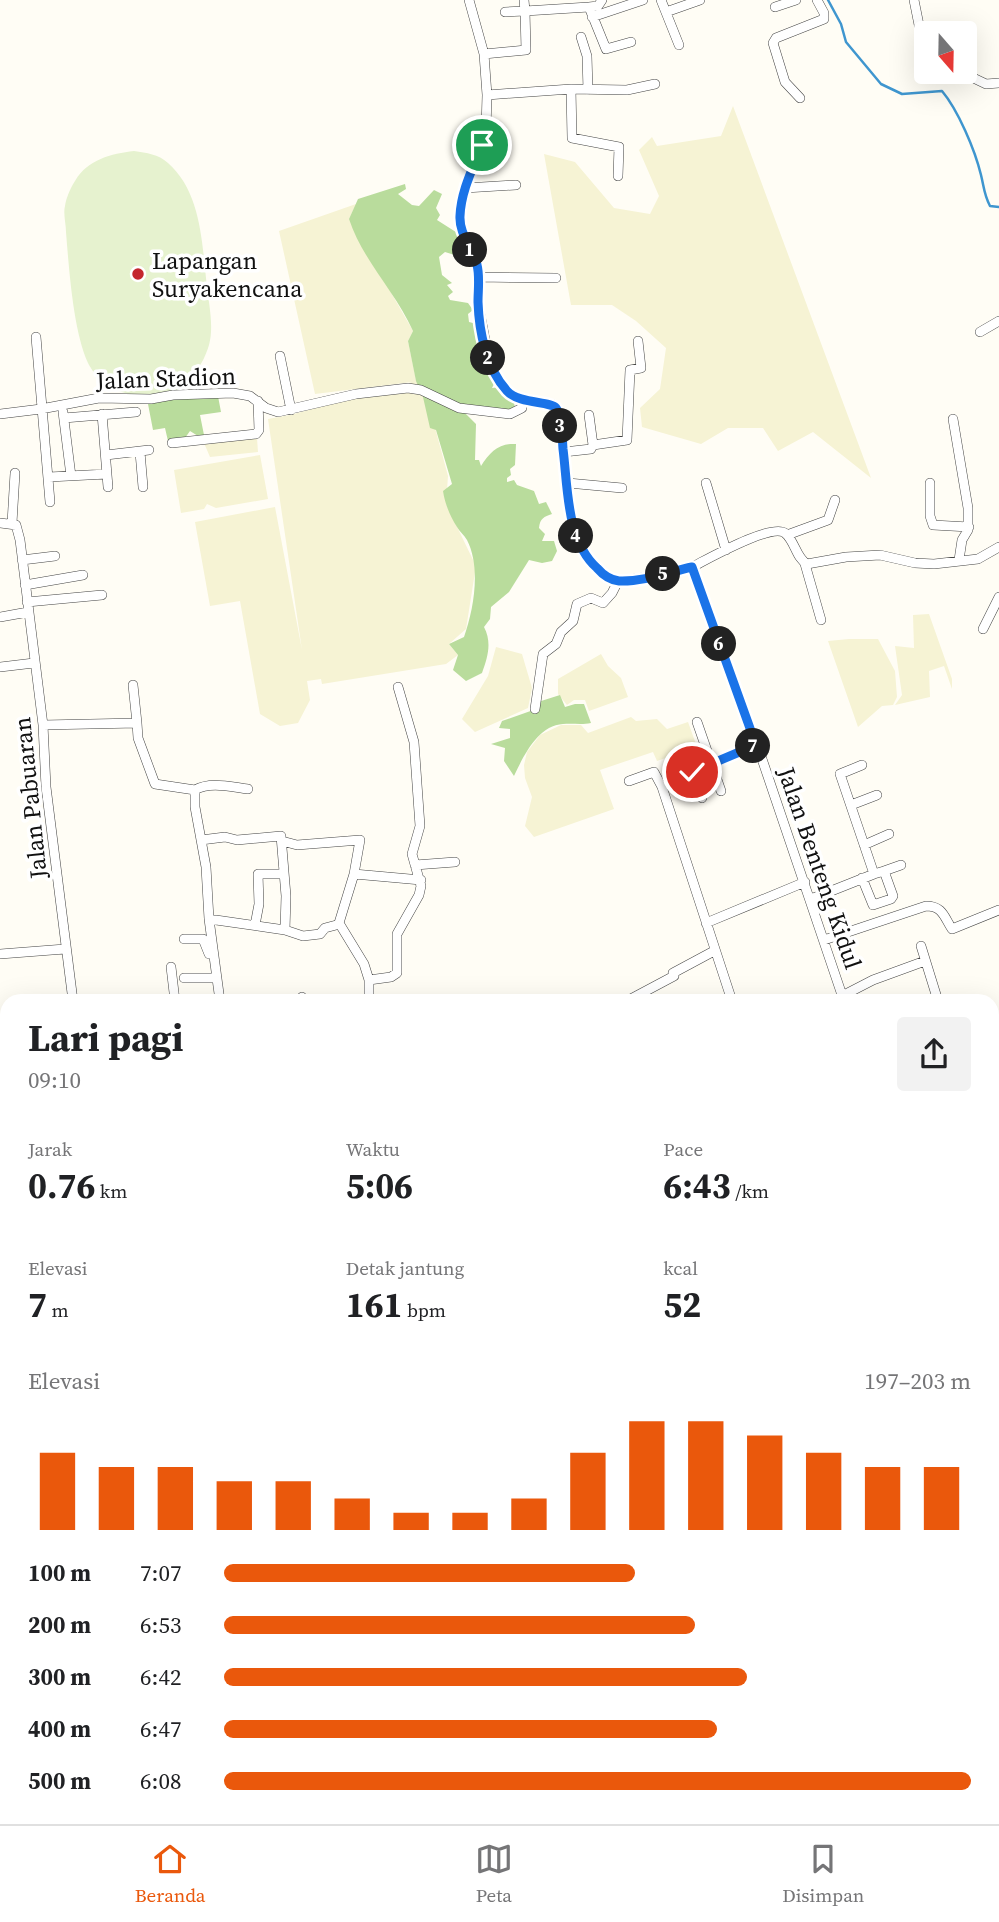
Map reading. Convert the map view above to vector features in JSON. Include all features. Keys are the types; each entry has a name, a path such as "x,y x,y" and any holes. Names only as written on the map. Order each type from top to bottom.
{"street":[{"path":"469,0 484,54 487,94 485,136 465,188 460,208 460,226 477,263 478,303 489,360 507,390 522,400 552,404 556,408 571,518 585,556 603,575 618,581 692,567 772,531 782,531 804,564 821,620"},
{"path":"484,54 526,50 524,0"},
{"path":"505,12 569,4 598,6 602,0"},
{"path":"592,17 643,0"},
{"path":"661,0 679,45"},
{"path":"666,12 700,0"},
{"path":"775,7 796,0"},
{"path":"800,98 785,82 772,43 776,37 824,19 817,0"},
{"path":"914,0 918,21"},
{"path":"589,7 606,49 631,42"},
{"path":"581,37 587,56 588,90"},
{"path":"977,80 986,84 999,83"},
{"path":"487,94 571,89 627,90 655,84"},
{"path":"571,89 572,138 619,147 618,176"},
{"path":"465,188 516,185"},
{"path":"478,277 556,278"},
{"path":"980,332 999,321"},
{"path":"36,337 50,502"},
{"path":"564,452 590,449 593,445 627,439 630,370 641,368 638,341"},
{"path":"280,356 291,410"},
{"name":"Jalan Stadion","path":"0,415 107,397 151,399 173,395 233,393 243,393 272,411 291,410 346,396 408,388 421,390 459,408 515,413 522,408 522,400"},
{"path":"172,443 256,434 259,430 258,401"},
{"path":"63,406 71,476"},
{"path":"64,418 136,412"},
{"path":"102,414 107,487"},
{"path":"589,415 593,445"},
{"path":"953,419 967,494 969,527 962,540 959,560"},
{"path":"106,455 145,451 143,487"},
{"name":"Jalan Pabuaran","path":"15,473 12,523 18,530 43,724 46,788 72,994"},
{"path":"49,477 107,474"},
{"path":"568,483 622,488"},
{"path":"706,483 726,550"},
{"path":"930,484 930,516 933,525 969,527"},
{"path":"787,535 828,520 835,500"},
{"path":"0,523 12,523"},
{"path":"804,564 880,555 926,564 982,557 999,547"},
{"path":"22,560 55,556"},
{"name":"Jalan Benteng Kidul","path":"692,567 811,899 842,994"},
{"path":"25,585 83,575"},
{"path":"535,709 543,654 557,643 561,632 573,621 577,604 591,598 603,603 618,581"},
{"path":"0,617 27,607 102,595"},
{"path":"983,629 999,597"},
{"path":"0,667 34,663"},
{"path":"133,685 138,738 155,784 195,790 219,785 248,789"},
{"path":"369,980 391,978 397,973 397,934 419,895 421,880 412,851 420,826 414,742 398,687"},
{"path":"697,722 721,791"},
{"path":"43,724 136,723"},
{"path":"662,787 756,745"},
{"path":"862,765 840,774 874,874"},
{"path":"629,781 654,772 662,787 729,994"},
{"path":"692,772 702,798"},
{"path":"195,790 195,807 206,867 218,994"},
{"path":"851,806 877,796"},
{"path":"864,845 889,834"},
{"path":"201,840 281,836 285,930"},
{"path":"282,841 297,845 359,839 354,874 340,924 364,964 369,980 369,994"},
{"path":"415,865 454,862"},
{"path":"811,899 901,865"},
{"path":"862,878 871,902 876,905 893,897 884,871"},
{"path":"255,925 259,904 258,874 284,874"},
{"path":"354,874 421,880"},
{"path":"706,923 805,882"},
{"path":"824,940 926,906 937,906 942,910 952,929 999,910"},
{"path":"209,919 285,930 303,936 314,936 325,928 340,924"},
{"path":"184,939 204,939 218,994"},
{"path":"920,946 936,994"},
{"path":"0,954 65,949"},
{"path":"640,994 714,951"},
{"path":"850,994 873,980 925,961"},
{"path":"171,967 174,994"},
{"path":"184,978 215,978"}],"shaded area":[{"path":"733,106 871,478 813,432 778,451 763,428 728,428 701,444 642,427 640,408 660,389 666,348 636,321 612,305 571,305 544,154 575,162 614,208 650,214 659,196 639,150 652,137 657,146 721,136"},
{"path":"356,204 349,219 413,331 408,341 416,380 422,379 448,476 446,504 476,566 466,629 449,644 458,655 446,664 322,684 321,679 307,681 310,700 298,723 280,726 260,714 240,601 210,606 195,522 275,507 302,650 268,419 412,382 315,394 279,231"},
{"path":"257,438 258,452 210,457 204,443"},
{"path":"260,455 268,499 216,508 207,504 204,509 181,513 174,470"},
{"path":"929,614 952,679 952,689 944,666 929,671 930,697 895,705 902,695 895,646 914,648 913,615"},
{"path":"878,639 895,671 897,697 893,705 882,706 858,727 828,641"},
{"path":"496,647 522,654 532,688 528,708 475,732 462,719 488,676"},
{"path":"601,654 608,666 621,678 628,697 589,711 585,700 574,700 567,705 558,694 558,679"},
{"path":"631,717 636,721 657,719 667,729 688,722 697,747 657,761 653,752 600,770 614,809 534,837 525,826 532,797 525,778 524,765 527,752 540,735 561,725 581,725 588,733"}],"green space":[{"name":"Lapangan Suryakencana","path":"134,151 152,154 164,160 188,189 198,220 211,316 209,345 196,372 174,392 155,397 129,394 109,387 99,379 88,363 75,317 64,215 70,189 86,167 109,156"},
{"path":"405,184 406,189 398,194 412,205 419,206 434,190 442,194 436,208 440,215 437,220 459,234 458,241 464,252 461,257 445,252 439,257 442,275 452,283 447,285 453,292 448,296 450,300 468,303 473,310 468,314 469,322 473,323 478,319 486,323 480,337 481,343 488,347 480,351 479,355 489,353 492,359 487,372 496,380 492,388 501,387 514,403 516,412 465,413 476,424 475,460 479,460 481,466 496,449 516,444 515,465 510,469 511,475 507,482 514,480 517,485 534,491 539,504 546,502 552,514 543,518 539,528 545,534 542,541 554,541 557,551 552,561 542,563 529,560 509,592 491,607 490,619 484,627 488,644 482,673 466,681 453,670 458,655 449,644 464,637 471,614 475,575 471,551 445,501 443,491 452,484 436,430 430,428 423,397 416,381 408,341 413,331 362,249 349,219 358,199"},
{"path":"217,391 221,412 200,415 204,435 198,436 190,431 185,438 168,441 165,428 153,430 148,404"},
{"path":"560,695 565,707 584,704 591,723 563,724 546,730 532,743 514,776 504,761 505,748 491,744 510,738 510,729 499,728 502,721 539,708 538,702"}],"waterway":[{"path":"828,0 841,24 846,42 881,84 902,94 942,91 960,119 970,142 988,202 990,206 999,207"}],"place":[{"name":"Lapangan Suryakencana","path":"138,274"}],"route":[{"path":"482,145 462,198 460,226 478,266 478,303 482,335 494,371 513,396 539,404 552,404 556,408 562,433 571,518 585,556 603,575 618,581 692,567 756,745 692,772"}]}
